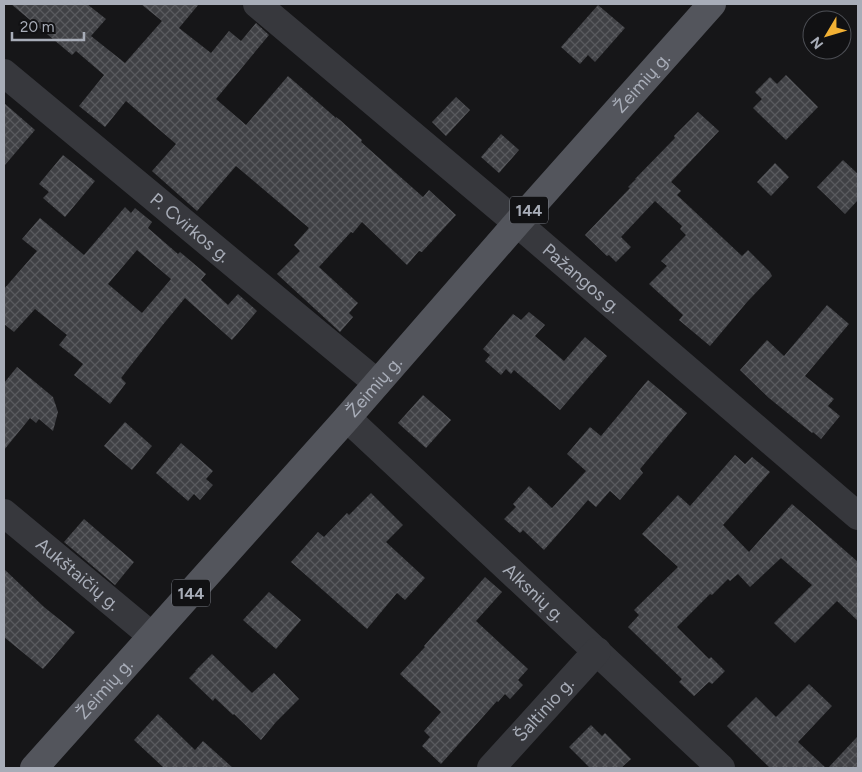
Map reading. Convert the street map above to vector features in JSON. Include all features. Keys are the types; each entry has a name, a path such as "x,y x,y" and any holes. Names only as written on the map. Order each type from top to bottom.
{"main road":[{"name":"Žeimių g.","path":"34,768 347,418 712,4"}],"street":[{"name":"Pažangos g.","path":"258,4 517,223 858,516"},
{"name":"P. Cvirkos g.","path":"4,73 377,383"},
{"name":"Alksnių g.","path":"347,418 721,768"},
{"name":"Aukštaičių g.","path":"4,513 152,636"},
{"name":"Šaltinio g.","path":"491,768 597,651"}],"building":[{"path":"11,4 87,4 106,19 91,36 125,63 162,21 141,4 199,4 179,28 211,53 229,31 241,41 256,23 269,35 216,99 246,125 288,76 340,120 362,140 361,142 423,197 429,190 456,215 422,252 419,251 407,265 362,222 353,233 351,232 319,267 358,303 349,313 353,317 340,332 277,274 300,251 294,245 309,228 236,166 197,211 152,171 176,144 126,101 105,127 79,106 104,75 76,51 72,55"},
{"path":"598,5 625,28 595,62 588,55 580,64 561,47"},
{"path":"786,75 818,107 786,140 753,108 762,99 755,92 770,77 777,84"},
{"path":"456,97 470,110 446,136 432,122"},
{"path":"4,103 35,130 4,166"},
{"path":"698,112 719,131 671,182 681,191 677,195 742,256 748,250 772,276 710,346 679,320 683,315 649,284 667,266 661,261 686,235 680,229 682,226 655,201 621,237 631,247 616,262 585,235"},
{"path":"501,134 519,150 499,173 481,157"},
{"path":"63,155 95,181 65,217 43,198 49,192 39,184"},
{"path":"843,160 858,174 858,200 845,214 817,187"},
{"path":"775,163 789,177 771,196 757,182"},
{"path":"125,207 131,213 135,208 152,222 148,228 178,254 180,252 206,274 201,280 228,305 238,294 257,311 232,340 185,298 121,378 126,383 110,404 74,375 83,364 59,345 67,335 35,309 14,332 4,324 4,289 37,251 22,239 40,218 84,255","holes":["137,250 171,279 142,313 108,284"]},
{"path":"827,305 849,324 805,376 834,399 828,406 840,416 821,439 769,398 740,370 767,340 784,356"},
{"path":"529,312 545,325 535,336 564,361 585,337 607,356 560,410 514,370 511,374 506,369 501,375 485,361 490,355 483,349 513,314 521,320"},
{"path":"17,367 53,397 58,412 53,431 39,419 36,423 30,418 4,450 4,383"},
{"path":"648,380 687,413 640,469 643,473 620,500 610,491 596,507 588,500 544,550 523,530 520,533 504,519 516,507 513,504 529,486 552,508 586,471 567,454 590,427 601,436"},
{"path":"423,395 451,420 426,448 398,423"},
{"path":"125,422 152,446 132,470 104,446"},
{"path":"181,443 213,471 206,479 213,485 200,500 194,494 188,501 156,473"},
{"path":"735,455 745,464 752,457 770,472 723,525 749,552 792,504 858,562 858,621 837,601 795,643 774,623 812,585 781,558 750,587 738,574 730,581 728,579 712,595 710,594 677,627 709,659 711,657 725,671 712,684 709,682 694,696 679,682 682,679 628,627 639,615 634,610 678,567 642,534 678,495 690,506"},
{"path":"371,493 403,525 386,542 425,578 405,600 397,593 367,629 291,562 318,532 324,537 347,513 349,515"},
{"path":"84,519 134,562 115,585 64,542"},
{"path":"4,569 44,607 75,632 43,669 4,637"},
{"path":"485,577 502,592 476,621 528,669 518,680 523,685 510,699 505,694 497,701 441,764 422,746 430,737 424,731 441,712 400,674"},
{"path":"269,592 301,620 276,649 243,620"},
{"path":"212,654 252,693 274,673 299,699 261,740 234,714 215,698 213,701 189,678"},
{"path":"809,684 832,706 798,742 826,768 770,768 727,726 756,697 776,717"},
{"path":"158,714 195,750 203,741 233,768 164,768 134,740"},
{"path":"591,725 602,736 605,733 631,759 621,768 590,768 569,747"},
{"path":"858,736 858,768 828,768"}]}
